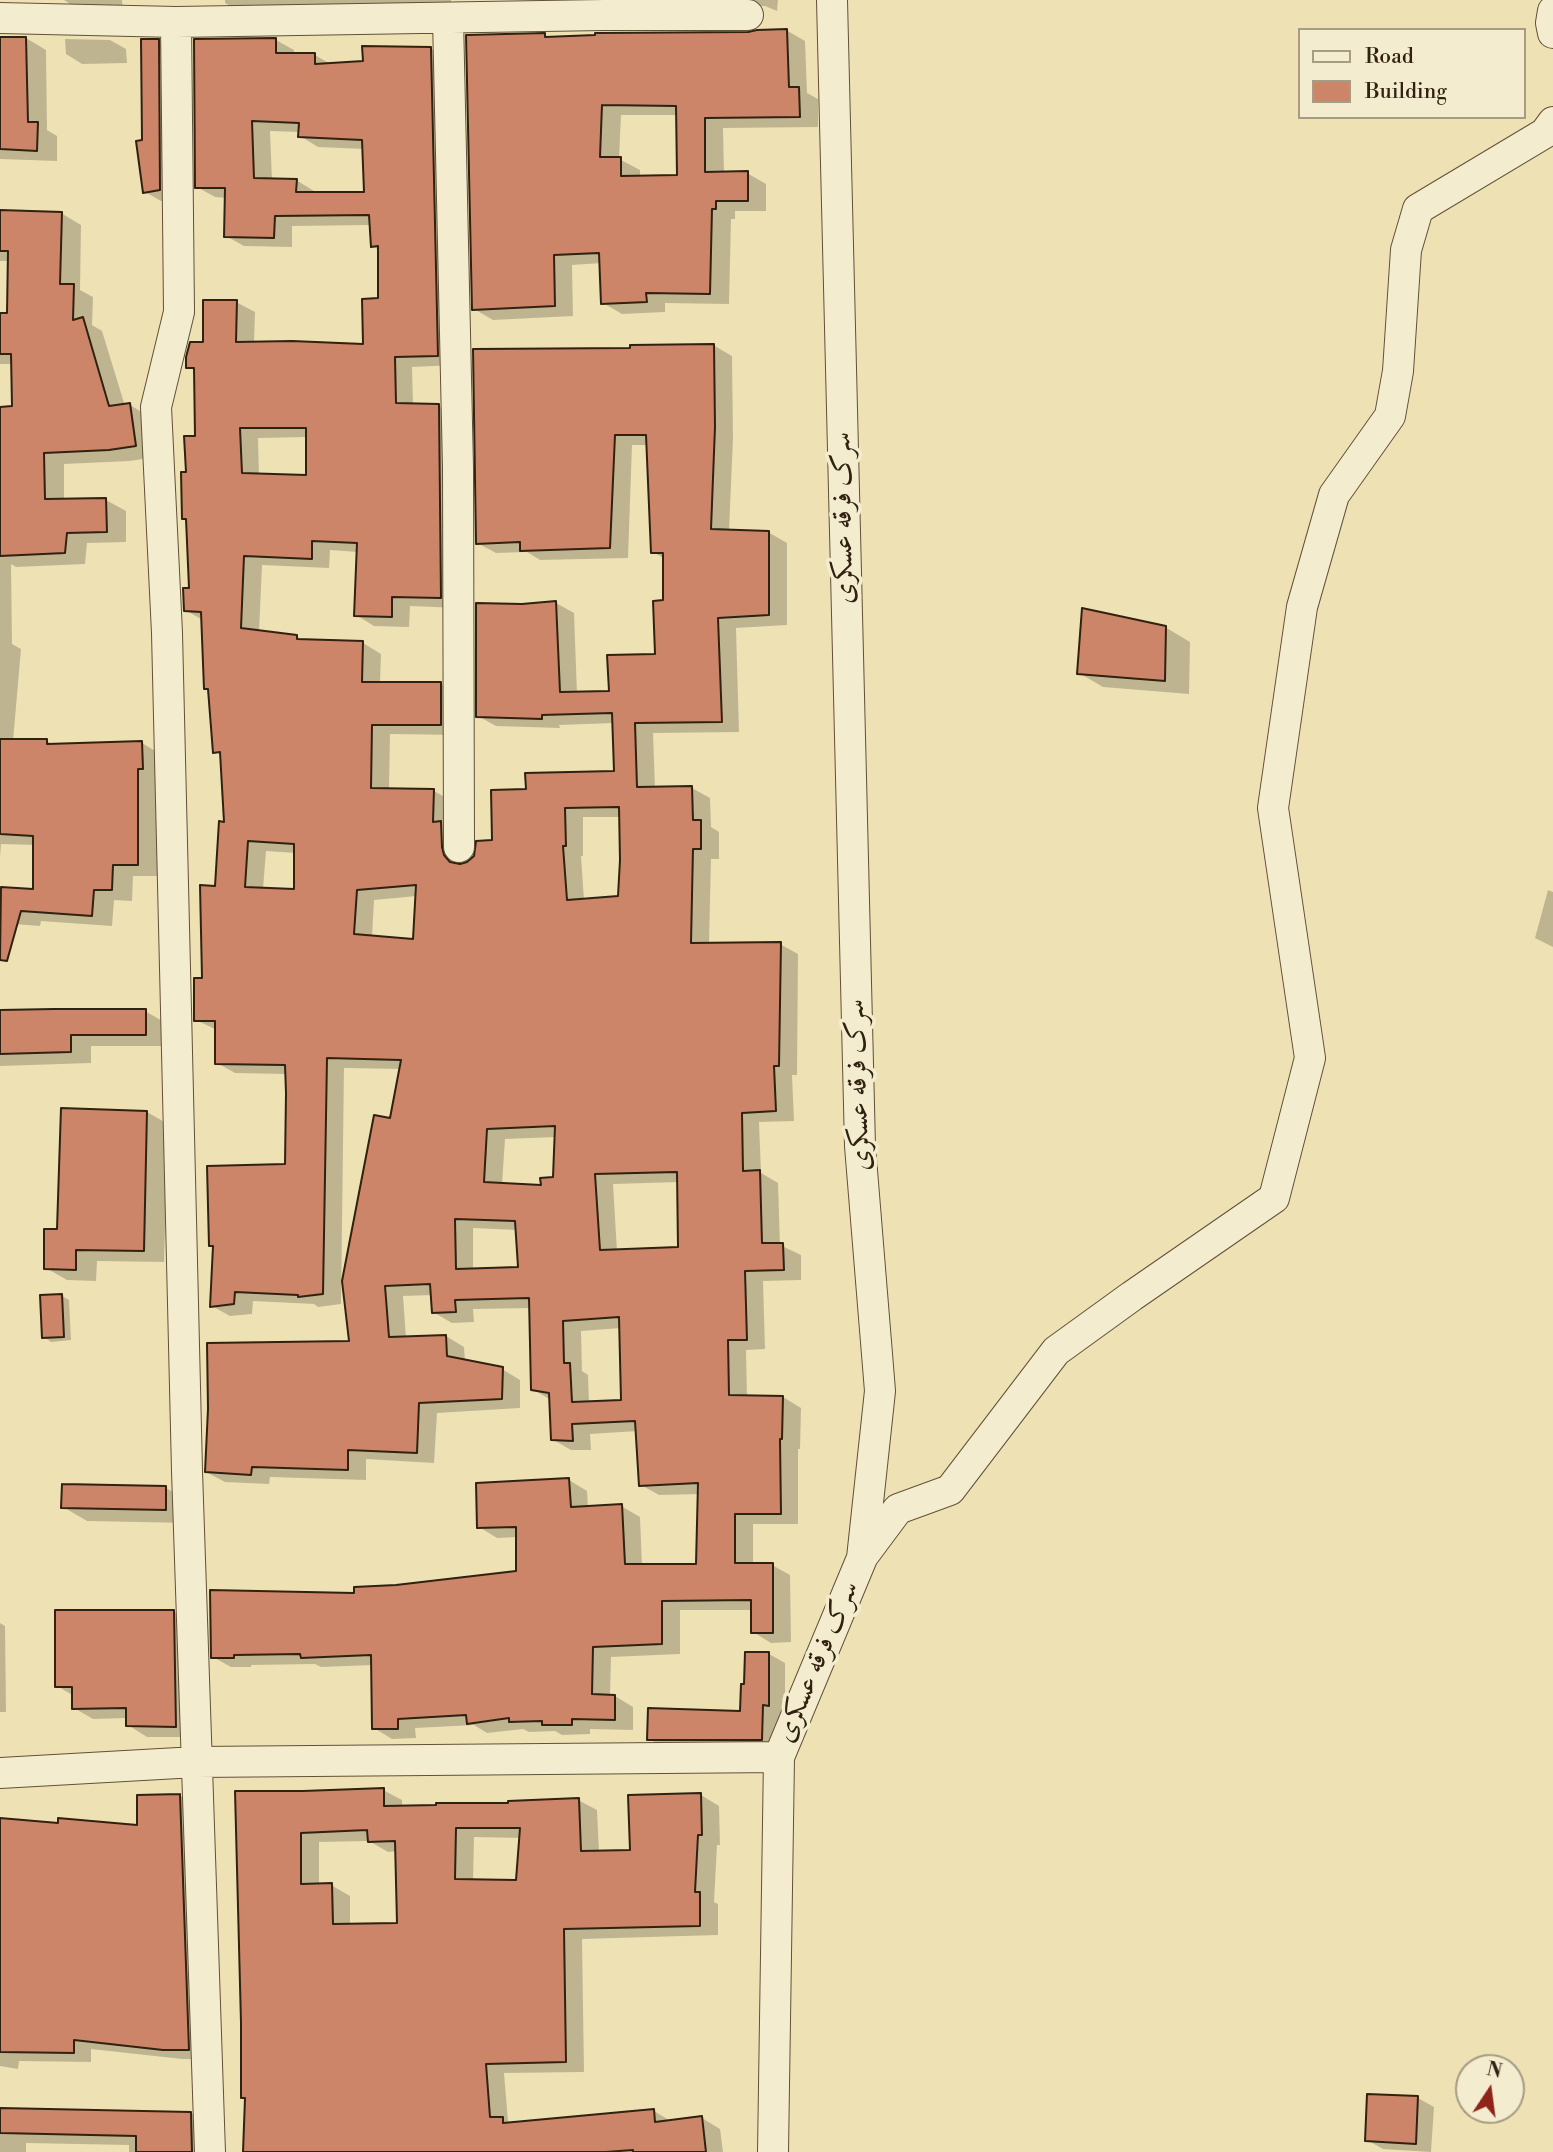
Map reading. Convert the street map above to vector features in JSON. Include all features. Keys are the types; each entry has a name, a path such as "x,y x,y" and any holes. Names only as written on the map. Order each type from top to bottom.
{"street":[{"name":"سرک فرقه عسکری","path":"773,2152 779,1757 862,1558 880,1391 860,1146 832,0"},
{"path":"1553,11 1553,33"},
{"path":"0,18 176,22 748,15"},
{"path":"448,18 458,468 459,847"},
{"path":"176,22 179,312 156,407 167,633 187,1471 210,2152"},
{"path":"862,1558 898,1509 950,1490 1056,1351 1274,1198 1310,1058 1273,808 1302,607 1334,495 1390,416 1398,371 1406,250 1418,209 1545,133 1553,122"},
{"path":"0,1773 197,1762 779,1757"}],"building":[{"path":"787,29 789,87 799,87 800,117 705,118 705,172 748,171 748,201 716,201 716,209 712,209 710,294 646,293 647,302 601,304 599,253 554,255 555,306 472,310 466,35 545,33 545,37 595,33","holes":["602,105 676,106 677,175 621,176 621,157 600,157"]},
{"path":"0,37 26,37 28,122 38,122 37,151 0,149"},
{"path":"276,38 276,53 315,53 315,64 363,61 362,46 431,47 438,356 395,357 396,403 439,404 441,598 392,597 392,617 354,616 357,543 312,541 312,559 244,556 241,628 297,635 297,639 363,641 362,682 441,682 441,725 372,725 371,788 434,789 433,822 441,821 442,847 450,862 467,862 474,856 476,841 492,840 491,790 526,789 525,773 614,771 612,713 542,715 542,719 476,717 476,603 522,604 556,601 560,692 609,691 607,655 655,654 653,601 663,600 663,553 651,553 646,435 615,435 610,548 520,551 520,542 476,544 473,349 630,348 630,345 714,344 715,427 711,529 769,531 769,615 718,618 722,722 635,723 637,787 692,786 693,820 701,820 701,849 693,849 691,943 781,942 779,1066 774,1066 776,1111 742,1113 743,1171 760,1170 762,1243 783,1243 784,1270 745,1271 747,1340 728,1340 729,1395 783,1396 780,1439 781,1514 735,1514 735,1563 773,1563 773,1633 751,1633 751,1600 662,1601 662,1644 593,1647 592,1694 615,1695 615,1720 572,1719 572,1725 542,1725 542,1721 509,1722 509,1718 467,1724 466,1715 398,1719 398,1729 372,1729 371,1655 301,1658 300,1654 234,1655 234,1658 211,1658 210,1590 354,1593 354,1587 396,1585 516,1571 516,1527 477,1528 476,1483 569,1478 571,1507 622,1504 625,1564 696,1564 698,1483 639,1486 635,1421 572,1424 573,1441 551,1440 549,1393 531,1390 529,1298 455,1300 456,1312 432,1313 430,1284 385,1286 389,1337 446,1335 447,1356 503,1367 502,1399 419,1403 417,1453 348,1450 348,1470 252,1467 251,1475 205,1472 207,1343 349,1341 342,1281 374,1115 390,1118 401,1060 327,1058 323,1294 298,1297 235,1292 234,1304 210,1307 213,1246 209,1246 207,1166 285,1164 286,1093 285,1065 215,1064 215,1021 194,1021 194,978 202,978 200,885 215,886 219,821 224,822 220,752 213,753 208,689 204,689 201,612 184,611 183,588 189,588 186,519 182,519 181,472 186,472 184,436 195,436 194,368 186,368 186,357 190,342 203,342 203,300 237,300 236,342 363,344 362,299 378,298 378,246 371,247 369,215 275,216 274,238 224,237 225,188 195,188 194,39","holes":["252,121 299,123 298,137 362,140 364,192 296,192 297,179 254,178","240,428 306,428 306,475 242,473","619,807 618,896 567,900 563,846 566,846 565,808","248,841 294,844 294,889 245,887","416,885 413,939 354,934 357,890","555,1126 553,1177 540,1178 541,1185 484,1182 487,1129","677,1172 678,1247 600,1250 595,1174","455,1219 515,1221 518,1267 456,1269","619,1317 621,1400 572,1402 570,1363 564,1363 563,1321"]},
{"path":"141,39 159,39 160,190 143,193 136,141 142,140"},
{"path":"0,210 62,212 60,284 74,284 73,320 83,317 109,406 130,403 136,446 44,453 45,499 106,498 107,532 67,533 65,553 0,556 0,407 12,406 11,354 0,354 0,313 7,313 8,251 0,251"},
{"path":"1082,608 1166,626 1165,681 1077,674"},
{"path":"0,739 47,739 47,744 142,741 143,769 138,769 138,865 113,865 112,890 94,890 92,916 21,911 7,961 0,960 1,887 33,889 33,836 0,834"},
{"path":"146,1009 146,1035 71,1035 71,1052 0,1054 0,1010"},
{"path":"61,1108 147,1111 144,1251 76,1250 76,1270 44,1269 44,1229 57,1229"},
{"path":"62,1294 64,1337 42,1338 40,1295"},
{"path":"62,1484 166,1486 166,1510 61,1508"},
{"path":"55,1610 174,1610 176,1727 126,1726 126,1708 72,1709 72,1687 55,1687"},
{"path":"745,1652 769,1652 769,1706 763,1705 762,1740 647,1740 648,1708 740,1711"},
{"path":"384,1788 384,1806 579,1798 581,1851 630,1850 628,1795 701,1793 702,1835 698,1835 695,1892 700,1892 700,1926 564,1929 566,2062 486,2064 490,2117 503,2117 503,2123 654,2109 655,2122 702,2116 706,2152 243,2152 245,2098 241,2098 235,1791","holes":["456,1828 520,1828 516,1880 455,1879","367,1830 368,1842 395,1841 397,1923 333,1924 332,1883 301,1884 301,1833"]},
{"path":"180,1794 189,2050 163,2050 74,2040 74,2053 0,2052 0,1818 58,1823 58,1818 137,1825 137,1795"},
{"path":"1367,2094 1418,2096 1416,2144 1365,2141"},
{"path":"0,2108 191,2112 192,2152 136,2152 136,2136 0,2133"}]}
